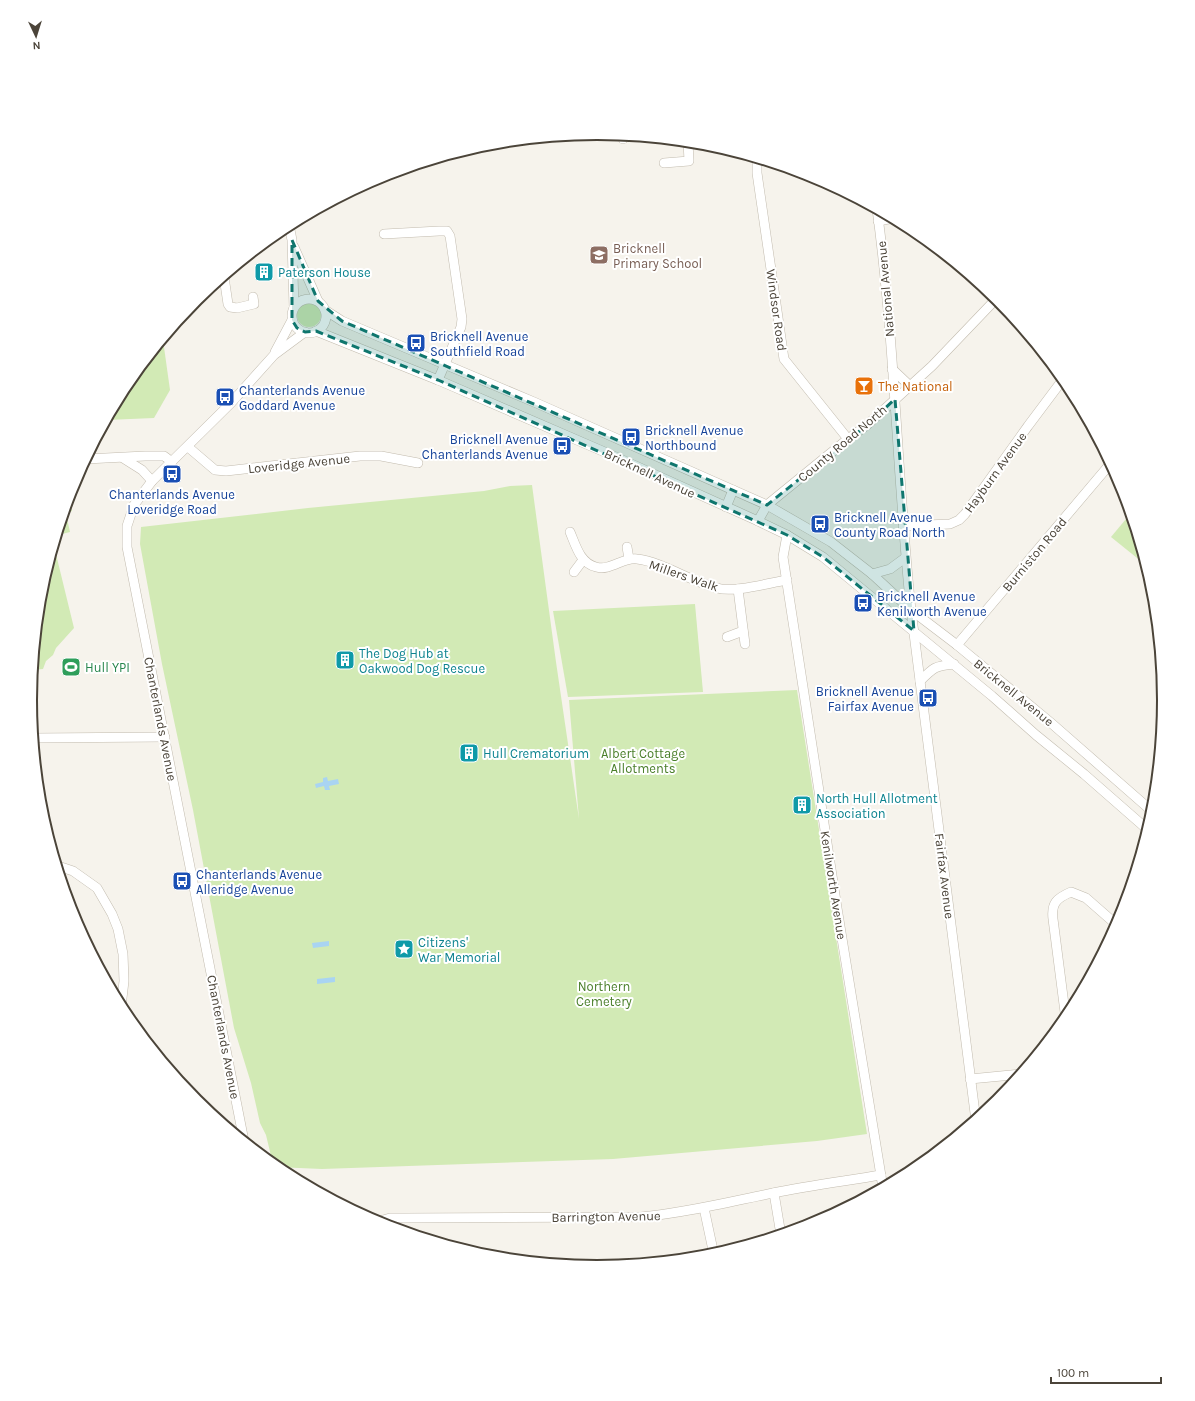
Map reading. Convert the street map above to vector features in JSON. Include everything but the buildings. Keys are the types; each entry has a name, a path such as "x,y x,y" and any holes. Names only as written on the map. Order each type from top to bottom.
{"street":[{"path":"664,163 689,161 688,148"},
{"name":"Windsor Road","path":"756,163 784,359 848,439"},
{"name":"National Avenue","path":"877,215 895,399 903,526 914,631"},
{"path":"878,221 885,220"},
{"path":"290,231 292,240 294,307 292,320 297,328 305,332 316,331 323,325 326,317 325,310 318,301 292,240"},
{"path":"384,234 447,231 450,236 462,319 461,327 438,380"},
{"path":"225,282 228,304 230,307 237,308 254,304 253,297"},
{"path":"294,307 299,301 310,298 318,301"},
{"name":"County Road North","path":"758,521 767,505 867,425 932,366 993,303"},
{"name":"Bricknell Avenue","path":"325,310 342,321 445,364 767,505 831,542 872,574 911,610 1050,722 1147,807"},
{"name":"Chanterlands Avenue","path":"274,355 292,320"},
{"name":"Bricknell Avenue","path":"316,331 438,380 594,448 758,521 787,535 824,556 954,664 1143,826"},
{"name":"Chanterlands Avenue","path":"243,1135 127,548 127,526 134,505 152,481 231,403 274,355 305,332"},
{"path":"892,369 910,386"},
{"name":"Hayburn Avenue","path":"903,526 950,524 959,520 965,514 1060,384"},
{"path":"594,448 601,432"},
{"name":"Loveridge Avenue","path":"188,447 215,470 226,471 360,456 380,456 418,463"},
{"path":"92,460 164,456 172,462"},
{"path":"123,458 142,470 152,481"},
{"name":"Burniston Road","path":"957,646 1107,468"},
{"path":"726,507 733,490"},
{"path":"570,532 583,560 596,567 610,567 629,559 627,547"},
{"name":"Kenilworth Avenue","path":"787,535 783,557 837,908 882,1183"},
{"path":"824,556 831,542"},
{"path":"872,574 890,569 906,558"},
{"name":"Millers Walk","path":"629,559 638,559 657,564 718,589 738,589 787,580"},
{"path":"574,572 583,560"},
{"path":"738,589 745,644"},
{"path":"727,637 743,631"},
{"name":"Fairfax Avenue","path":"914,631 975,1115"},
{"name":"Bricknell Avenue","path":"920,681 932,668 954,664"},
{"path":"38,738 165,737"},
{"path":"63,868 73,871 96,888 116,924 123,954 124,981 122,997"},
{"path":"1065,1011 1053,919 1053,906 1060,897 1071,892 1086,898 1112,921"},
{"path":"970,1079 1015,1075"},
{"name":"Barrington Avenue","path":"386,1219 640,1217 704,1208 774,1193 881,1176"},
{"path":"774,1193 781,1230"},
{"path":"704,1208 713,1249"}],"highlighted area":[{"path":"292,240 318,301 342,321 767,505 867,425 895,399 914,631 823,557 787,535 438,380 316,331 305,332 297,328 292,320"}],"green space":[{"path":"309,303 318,306 321,315 318,324 309,327 300,324 297,315 300,306"},
{"path":"164,346 170,390 154,418 112,420 131,389"},
{"path":"532,485 579,819 569,700 797,690 867,1134 817,1141 613,1159 322,1169 287,1167 271,1156 266,1135 260,1123 251,1083 234,1028 193,810 162,664 140,544 141,527 308,508 484,491 510,486"},
{"path":"1127,518 1140,561 1111,537"},
{"path":"67,519 70,532 63,534"},
{"path":"56,555 74,628 56,648 53,655 46,661 43,669 38,670 42,627"},
{"path":"695,604 703,692 568,697 553,611"}],"water":[{"path":"327,777 328,781 338,779 339,784 329,786 330,790 325,790 324,786 316,788 315,784 323,782 323,778"},
{"path":"329,941 329,946 313,948 312,943"},
{"path":"335,977 335,982 317,984 317,979"}],"place":[{"name":"Bricknell Primary School","path":"599,255"},
{"name":"Paterson House","path":"264,272"},
{"name":"Bricknell Avenue Southfield Road","path":"416,343"},
{"name":"The National","path":"864,386"},
{"name":"Chanterlands Avenue Goddard Avenue","path":"225,397"},
{"name":"Bricknell Avenue Northbound","path":"631,437"},
{"name":"Bricknell Avenue Chanterlands Avenue","path":"562,446"},
{"name":"Chanterlands Avenue Loveridge Road","path":"172,474"},
{"name":"Bricknell Avenue County Road North","path":"820,524"},
{"name":"Bricknell Avenue Kenilworth Avenue","path":"863,603"},
{"name":"The Dog Hub at Oakwood Dog Rescue","path":"345,660"},
{"name":"Hull YPI","path":"71,667"},
{"name":"Bricknell Avenue Fairfax Avenue","path":"928,698"},
{"name":"Hull Crematorium","path":"469,753"},
{"name":"North Hull Allotment Association","path":"802,805"},
{"name":"Chanterlands Avenue Alleridge Avenue","path":"182,881"},
{"name":"Citizens' War Memorial","path":"404,949"}],"park label":[{"name":"Albert Cottage Allotments","path":"643,760"},
{"name":"Northern Cemetery","path":"604,994"}]}
